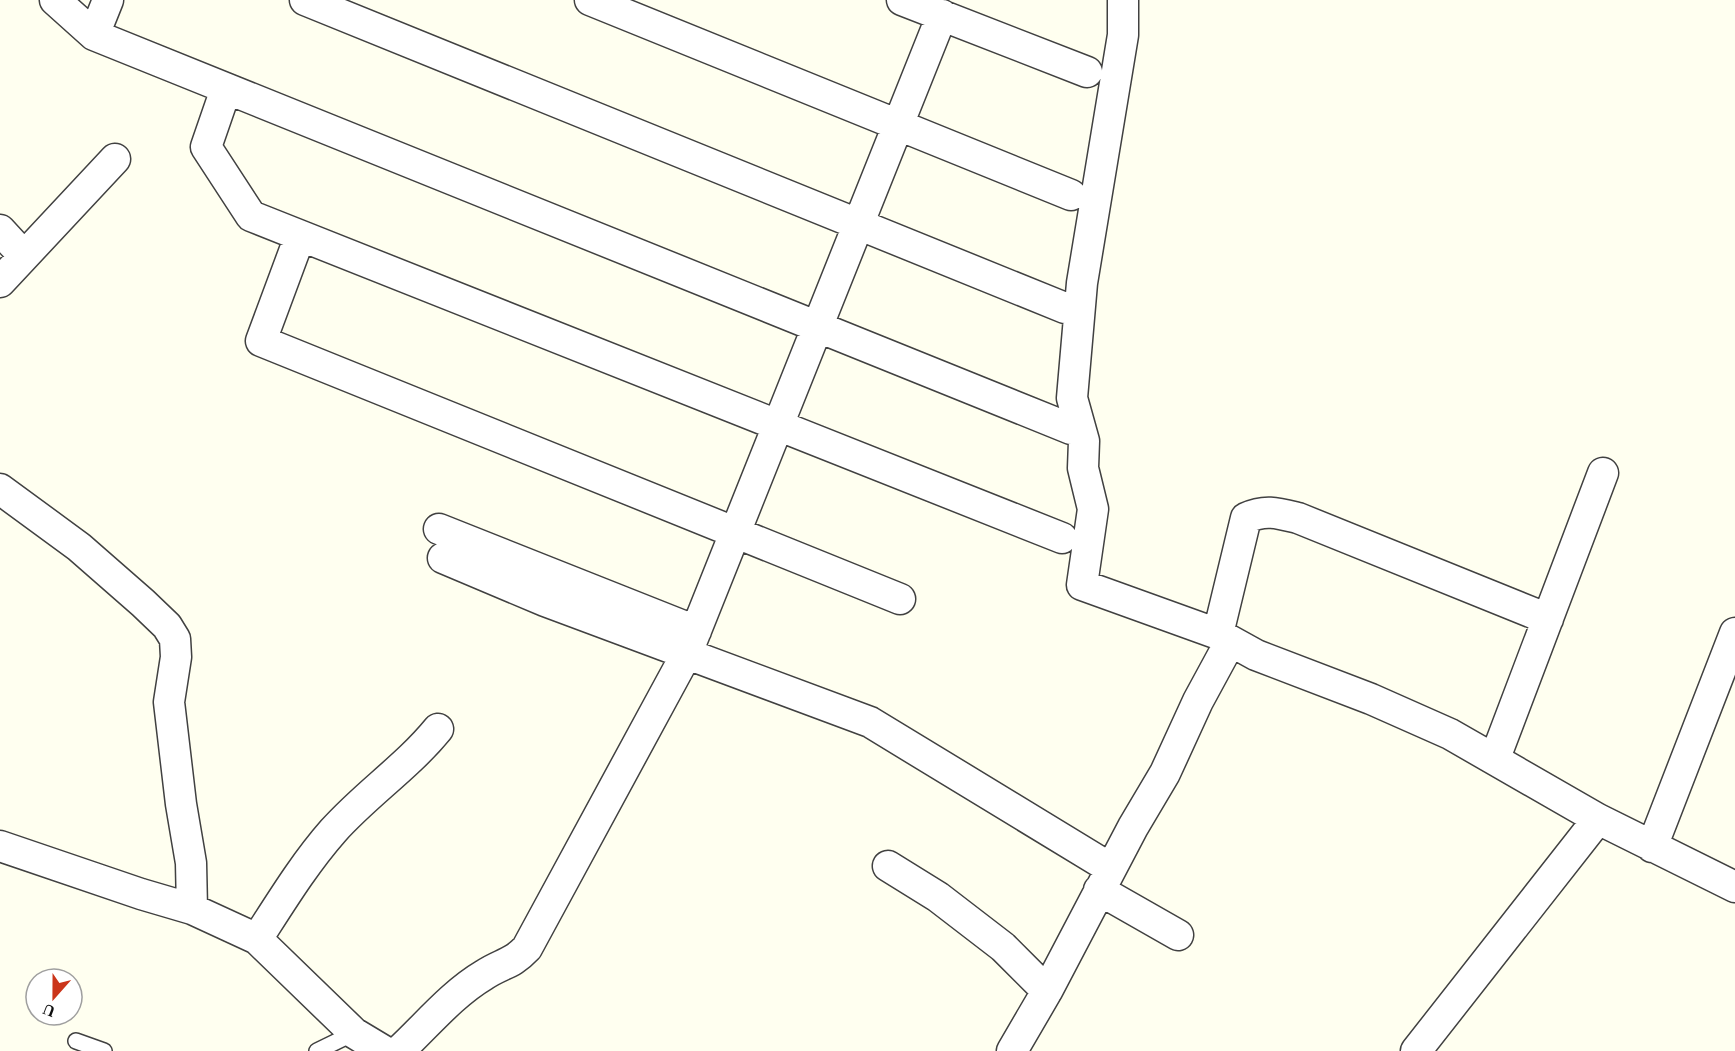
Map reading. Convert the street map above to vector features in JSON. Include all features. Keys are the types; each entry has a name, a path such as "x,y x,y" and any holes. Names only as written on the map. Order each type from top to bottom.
{"street":[{"path":"55,0 94,35 1071,429"},
{"path":"94,35 108,0"},
{"path":"305,0 1065,308"},
{"path":"590,0 1071,195"},
{"path":"902,0 1087,72"},
{"path":"1123,0 1120,56 1082,283 1072,398 1084,441 1083,468 1093,509 1082,585 1224,638 1256,655 1371,699 1450,734 1598,819 1735,887"},
{"path":"415,1046 464,990 484,974 515,961 527,948 692,642 942,15"},
{"path":"226,88 206,147 251,216 1062,538"},
{"path":"0,282 115,159"},
{"path":"0,230 23,255"},
{"path":"300,236 261,341 900,599"},
{"path":"1495,758 1603,472"},
{"path":"0,489 79,547 151,611 175,639 176,657 169,702 179,793 191,863 192,909"},
{"path":"1015,1050 1105,879 1165,773 1198,701 1224,638 1246,518 1259,512 1273,511 1298,518 1548,619"},
{"path":"441,544 545,601 692,642 870,722 1105,879 1178,935"},
{"path":"1652,847 1735,633"},
{"path":"257,939 309,859 335,829 418,754 438,729"},
{"path":"1416,1051 1598,819"},
{"path":"0,846 192,909 257,939 354,1033 384,1051"},
{"path":"888,866 938,897 995,940 1047,990"}],"lane":[{"path":"317,1051 354,1033"},
{"path":"76,1041 104,1051"}]}
